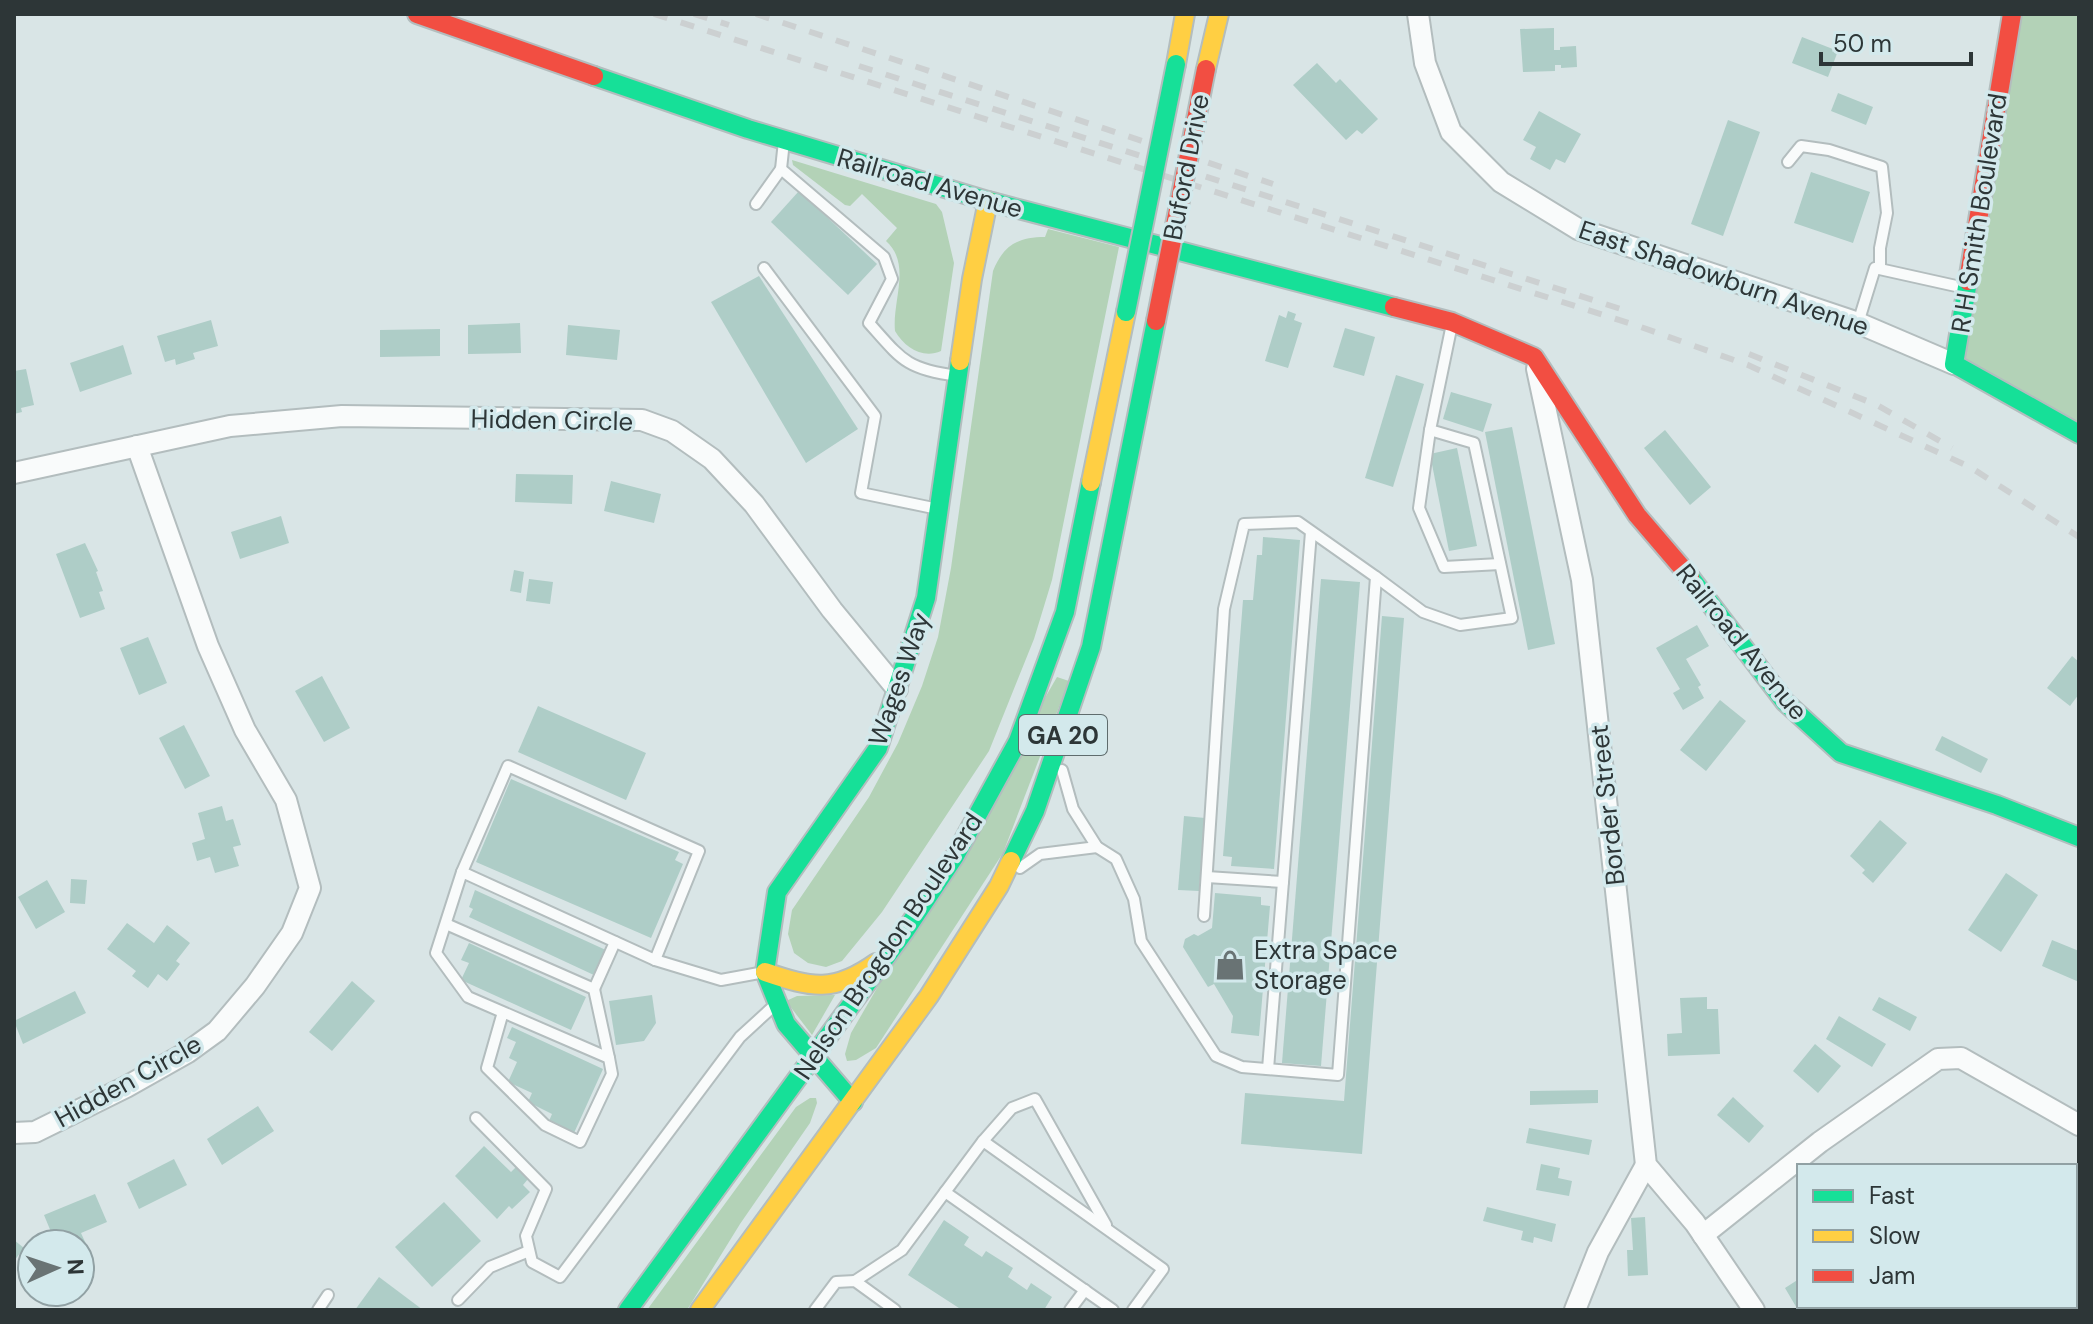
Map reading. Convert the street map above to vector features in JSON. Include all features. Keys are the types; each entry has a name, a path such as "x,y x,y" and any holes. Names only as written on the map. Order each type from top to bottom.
{"main road":[{"name":"Railroad Avenue","path":"417,14 785,140 988,201 1452,322"},
{"name":"Buford Drive","path":"1126,312 1185,14"},
{"name":"Buford Drive","path":"1156,321 1219,14"},
{"name":"R H Smith Boulevard","path":"1954,364 2012,14"},
{"name":"Wages Way","path":"765,972 777,892 878,748 926,598 972,279 988,201"},
{"name":"Nelson Brogdon Boulevard","path":"628,1310 887,955 955,856 994,788 1023,727 1065,612 1126,312"},
{"name":"Nelson Brogdon Boulevard","path":"700,1310 929,996 1002,880 1035,811 1091,647 1156,321"},
{"path":"1452,322 1534,357"},
{"name":"Railroad Avenue","path":"1534,357 1637,515 1689,576 1785,702 1841,753 1997,805 2079,837"},
{"path":"1954,364 2079,434"},
{"path":"765,972 814,987 837,986 857,978 887,955"},
{"path":"765,972 786,1024 853,1102"}],"street":[{"name":"East Shadowburn Avenue","path":"1418,14 1425,63 1451,132 1501,182 1578,229 1858,323 1954,364"},
{"name":"Border Street","path":"1534,357 1582,580 1646,1165"},
{"name":"Hidden Circle","path":"14,473 230,426 342,416 642,420 672,431 712,459 754,504 832,610 897,689"},
{"name":"Hidden Circle","path":"14,1133 35,1132 126,1087 188,1052 217,1031 255,986 292,933 310,888 286,800 245,730 208,646 137,446"},
{"path":"1703,1235 1820,1142 1938,1059 1961,1058 2079,1125"},
{"path":"1575,1310 1598,1252 1646,1165 1703,1235 1754,1310"}],"lane":[{"path":"756,204 781,169 785,140"},
{"path":"1788,162 1801,146 1829,150 1882,167 1887,213 1880,248 1880,269"},
{"path":"781,169 884,257 892,279 869,323 904,362 929,372 959,376"},
{"path":"764,268 875,416 861,493 940,509"},
{"path":"1858,323 1875,268 1967,288"},
{"path":"1452,322 1430,430 1419,508 1444,567 1500,564"},
{"path":"1204,916 1224,609 1244,524 1298,522 1423,612 1460,625 1512,618 1474,443 1430,430"},
{"path":"1268,1069 1311,532"},
{"path":"1057,753 1073,809 1097,847 1116,859 1134,899 1141,941 1216,1056 1242,1067 1338,1075 1376,577"},
{"path":"609,1058 468,997 436,953 462,872 508,766 699,851 655,960"},
{"path":"1002,880 1040,854 1097,847"},
{"path":"462,872 655,960 721,980 765,972"},
{"path":"1207,877 1283,882"},
{"path":"446,924 594,989"},
{"path":"503,1012 487,1068 545,1125 580,1142 612,1074 594,989 615,942"},
{"path":"476,1118 546,1189 526,1236 532,1262 560,1277 740,1037 778,1003"},
{"path":"815,1310 836,1282 855,1281 902,1250 983,1141 1012,1108 1035,1099 1109,1231"},
{"path":"983,1141 1163,1269 1133,1310"},
{"path":"945,1192 1113,1310"},
{"path":"458,1300 490,1267 529,1251"},
{"path":"855,1281 895,1310"},
{"path":"1070,1310 1085,1290"},
{"path":"318,1310 328,1295"}],"green space":[{"path":"2014,14 2079,14 2079,443 1961,363"},
{"path":"792,160 936,204 942,212 954,263 941,351 921,353 904,342 895,331 898,261 886,241 897,228 862,194 850,206 845,205 793,165"},
{"path":"1048,229 1119,247 1052,580 1034,639 989,751 882,912 842,961 826,967 808,963 794,953 788,934 792,910 869,797 898,743 938,637 951,568 993,271 1006,249 1019,241 1045,237"},
{"path":"1057,677 1069,681 1003,853 876,1048 856,1060 847,1061 845,1054 851,1033"},
{"path":"835,995 812,1035 786,1001 797,996"},
{"path":"810,1098 816,1098 817,1103 810,1123 740,1224 687,1310 647,1310 796,1107"}],"building":[{"path":"1554,28 1554,50 1576,46 1577,67 1561,68 1561,65 1555,65 1555,71 1523,72 1520,29"},
{"path":"1802,37 1838,51 1828,77 1792,63"},
{"path":"1317,63 1336,83 1340,79 1378,119 1362,134 1357,130 1346,140 1293,85"},
{"path":"1838,93 1873,107 1866,125 1831,111"},
{"path":"1539,111 1581,134 1565,163 1556,159 1550,170 1530,159 1536,147 1523,140"},
{"path":"1728,120 1760,132 1723,236 1691,224"},
{"path":"1811,172 1870,192 1853,243 1794,223"},
{"path":"799,191 877,264 848,295 771,222"},
{"path":"759,276 858,429 806,463 711,302"},
{"path":"1288,311 1296,314 1294,320 1302,323 1288,368 1265,361 1279,315 1286,318"},
{"path":"211,320 218,346 193,353 195,359 176,365 175,359 165,362 157,336"},
{"path":"520,323 521,353 468,354 468,325"},
{"path":"568,325 620,330 617,360 566,355"},
{"path":"1345,328 1375,337 1364,376 1333,367"},
{"path":"440,329 440,356 380,357 380,330"},
{"path":"123,345 132,374 80,392 70,363"},
{"path":"26,369 34,405 21,408 22,412 14,414 14,371"},
{"path":"1396,375 1424,384 1393,487 1365,478"},
{"path":"1451,392 1492,404 1483,432 1443,419"},
{"path":"1512,427 1555,644 1528,650 1485,432"},
{"path":"1665,430 1711,487 1690,505 1644,448"},
{"path":"1457,448 1477,546 1449,551 1430,454"},
{"path":"516,474 573,475 572,504 515,502"},
{"path":"611,481 661,494 654,523 604,511"},
{"path":"281,516 289,543 240,559 231,532"},
{"path":"1263,537 1300,540 1274,869 1231,866 1232,857 1223,856 1243,600 1253,600 1257,555 1262,555"},
{"path":"85,543 98,571 103,591 99,592 105,609 80,618 56,554"},
{"path":"514,570 524,572 521,593 510,591"},
{"path":"529,579 553,582 550,604 526,601"},
{"path":"1321,579 1360,582 1321,1066 1282,1063"},
{"path":"1382,616 1404,618 1362,1154 1241,1144 1245,1093 1344,1101"},
{"path":"1697,625 1709,646 1686,659 1701,685 1698,687 1704,698 1683,710 1673,693 1680,689 1656,648"},
{"path":"148,637 167,683 139,695 120,648"},
{"path":"2072,656 2079,662 2079,694 2070,706 2047,688"},
{"path":"322,676 350,728 324,742 295,691"},
{"path":"1720,700 1746,721 1706,771 1680,750"},
{"path":"538,706 646,753 626,800 518,752"},
{"path":"184,725 210,776 185,789 159,738"},
{"path":"1942,736 1988,759 1981,773 1935,750"},
{"path":"511,779 679,852 675,860 683,864 651,938 476,862"},
{"path":"222,806 226,821 233,819 241,845 233,847 239,866 215,873 210,857 197,861 192,843 205,839 198,813"},
{"path":"1184,816 1205,818 1199,891 1178,890"},
{"path":"1880,820 1907,843 1873,883 1850,856"},
{"path":"2006,873 2038,895 2001,952 1968,930"},
{"path":"71,879 87,880 85,904 70,903"},
{"path":"47,880 65,912 36,929 18,897"},
{"path":"475,890 608,951 596,976 469,917"},
{"name":"Extra Space Storage","path":"1215,893 1261,897 1261,905 1270,906 1259,1036 1231,1033 1233,1016 1214,984 1208,987 1183,947 1185,939 1212,928"},
{"path":"127,923 154,943 167,925 190,943 176,961 180,964 167,981 158,974 148,988 132,976 136,971 107,949"},
{"path":"2052,940 2079,951 2079,982 2042,966"},
{"path":"469,943 586,997 571,1030 461,980 469,963 461,960"},
{"path":"352,981 375,1001 332,1051 309,1032"},
{"path":"75,991 86,1013 23,1044 14,1021"},
{"path":"652,995 656,1023 644,1041 616,1045 609,1001"},
{"path":"1707,997 1707,1009 1718,1009 1720,1054 1668,1056 1667,1034 1682,1033 1680,998"},
{"path":"1879,997 1917,1017 1910,1031 1872,1010"},
{"path":"1839,1016 1886,1044 1872,1067 1826,1039"},
{"path":"512,1027 603,1069 574,1133 549,1121 552,1114 528,1102 532,1093 508,1082 517,1062 509,1058 516,1042 507,1038"},
{"path":"1815,1044 1841,1066 1818,1093 1793,1071"},
{"path":"1598,1090 1598,1103 1530,1105 1530,1091"},
{"path":"1733,1097 1764,1126 1749,1143 1717,1115"},
{"path":"258,1106 274,1131 222,1165 207,1139"},
{"path":"1529,1128 1592,1140 1589,1155 1526,1143"},
{"path":"484,1146 511,1172 516,1167 528,1179 523,1185 530,1192 512,1209 509,1206 497,1219 455,1176"},
{"path":"174,1159 187,1185 139,1209 127,1183"},
{"path":"1541,1164 1560,1168 1558,1178 1572,1181 1569,1196 1536,1190"},
{"path":"95,1194 107,1222 93,1228 49,1228 44,1215"},
{"path":"444,1202 481,1241 432,1287 395,1247"},
{"path":"1487,1207 1556,1224 1552,1242 1534,1237 1533,1243 1521,1240 1523,1231 1483,1221"},
{"path":"1645,1217 1648,1275 1628,1276 1627,1250 1633,1250 1631,1218"},
{"path":"944,1220 969,1237 964,1245 982,1257 986,1251 1013,1268 1008,1277 1027,1290 1031,1283 1052,1297 1044,1310 962,1310 908,1275"},
{"path":"379,1277 423,1310 355,1310"},
{"path":"1797,1280 1797,1308 1821,1310 1798,1310 1785,1288"}],"railway":[{"path":"654,14 1638,326 1748,365 1970,467 2079,537"},
{"path":"694,14 729,25"},
{"path":"756,14 1273,184"},
{"path":"859,66 1624,310"},
{"path":"1749,354 1877,405 1952,448"}],"traffic: fast":[{"path":"1126,312 1176,64"},
{"path":"594,76 748,129 988,201 1394,307"},
{"path":"1968,281 1954,364 2079,434"},
{"path":"1011,861 1035,811 1091,647 1156,321"},
{"path":"853,1102 786,1024 765,972 777,892 878,748 926,598 960,361"},
{"path":"628,1310 905,931 955,856 1018,741 1065,612 1091,482"},
{"path":"1690,577 1785,702 1841,753 1997,805 2079,837"}],"traffic: slow":[{"path":"1176,64 1185,14"},
{"path":"1206,69 1219,14"},
{"path":"960,361 988,201"},
{"path":"1091,482 1126,312"},
{"path":"700,1310 929,996 999,886 1011,861"},
{"path":"765,972 796,982 822,985 848,979 876,963"}],"traffic: jam":[{"path":"417,14 594,76"},
{"path":"1968,281 2012,14"},
{"path":"1156,321 1206,69"},
{"path":"1394,307 1452,322 1534,357 1637,515 1690,577"}],"place":[{"name":"Extra Space Storage","path":"1230,965"}]}
